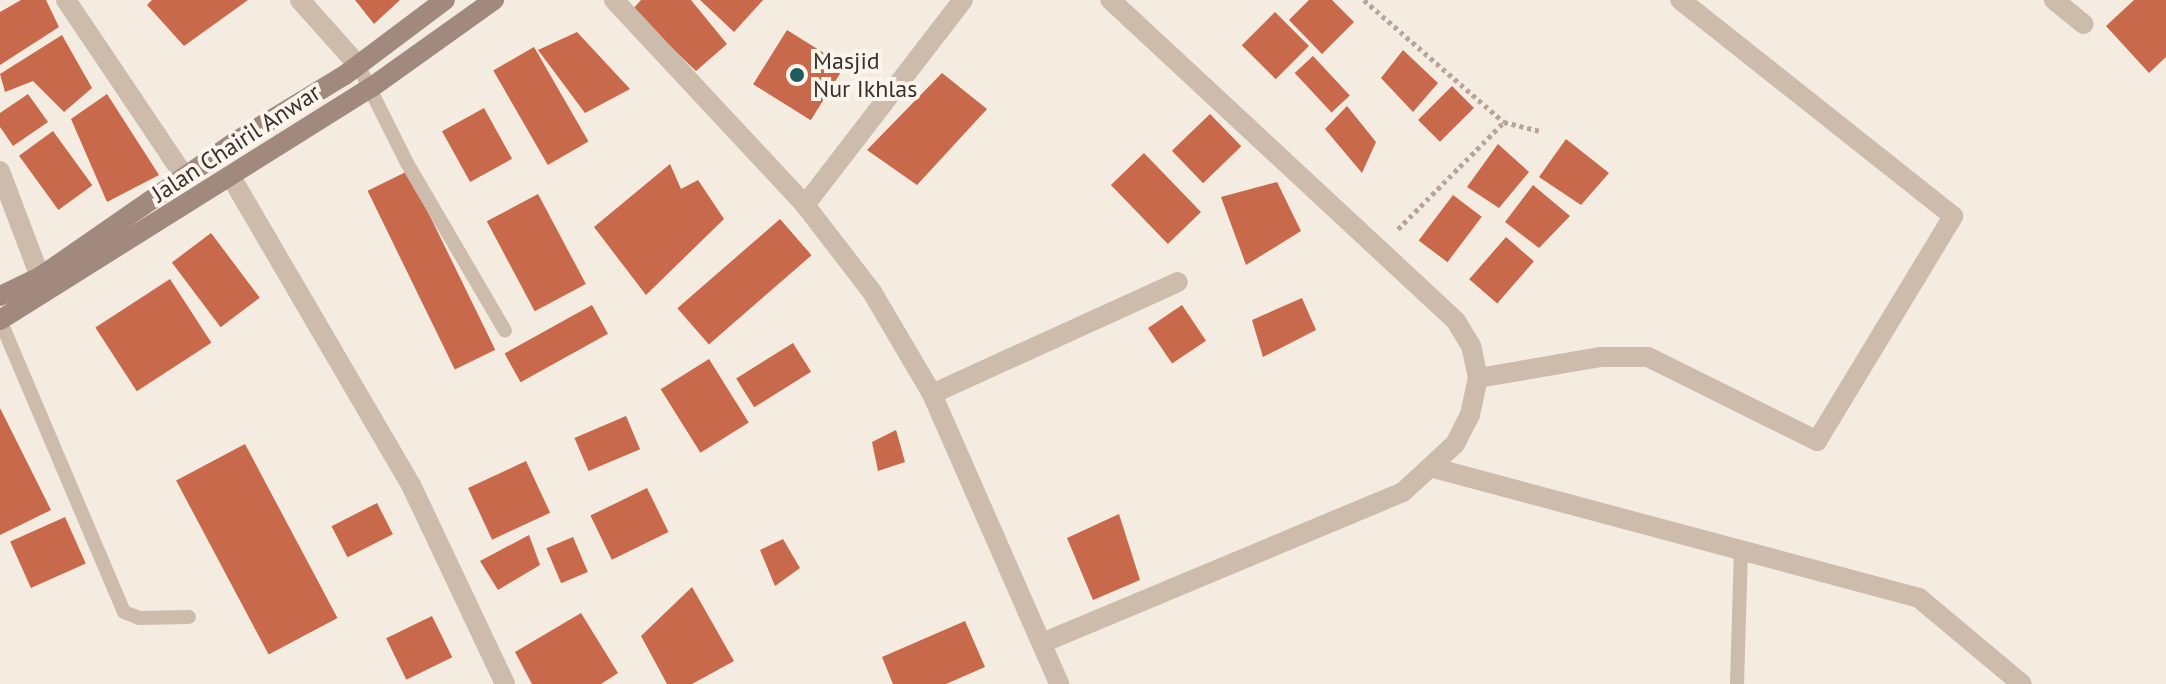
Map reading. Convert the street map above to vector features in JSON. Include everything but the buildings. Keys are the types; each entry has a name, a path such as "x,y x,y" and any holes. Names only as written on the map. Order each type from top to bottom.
{"main road":[{"name":"Jalan Chairil Anwar","path":"0,296 40,277 185,177 358,65 445,0"},
{"name":"Jalan Chairil Anwar","path":"0,320 372,87 494,0"}],"street":[{"path":"66,0 185,177"},
{"path":"300,0 358,65"},
{"path":"614,0 805,205 872,292 932,394 1059,684"},
{"path":"805,205 963,0"},
{"path":"1042,643 1403,492 1434,468 1470,415 1478,378 1471,346 1456,321 1110,0"},
{"path":"1478,378 1601,357 1648,357 1817,441 1953,216 1680,0"},
{"path":"2054,0 2084,24"},
{"path":"0,171 40,277"},
{"path":"231,177 411,485 505,684"},
{"path":"932,394 1178,282"},
{"path":"1434,468 1919,598 2022,684"}],"lane":[{"path":"358,65 372,87 407,163 505,331"},
{"path":"0,320 124,612 140,618 189,617"},
{"path":"1737,684 1741,550"}],"path":[{"path":"1364,0 1504,122 1539,131"},
{"path":"1381,252 1504,122"}],"place":[{"name":"Masjid Nur Ikhlas","path":"797,75"}]}
